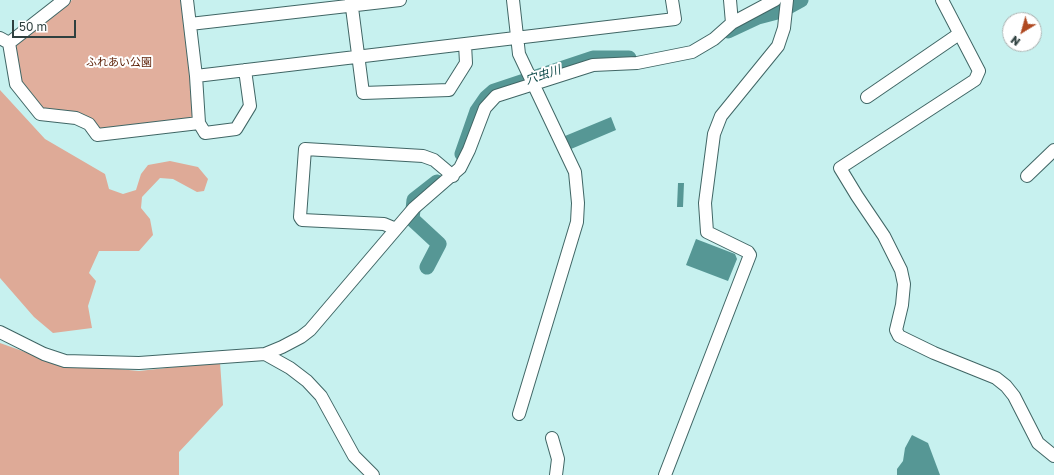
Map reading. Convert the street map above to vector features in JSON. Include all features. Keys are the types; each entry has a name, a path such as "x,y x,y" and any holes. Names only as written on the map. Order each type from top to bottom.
{"street":[{"path":"64,0 4,40 16,84 40,114 76,118 89,124 97,135 198,123"},
{"path":"187,0 196,76 198,123 205,133 236,129 250,106 244,70"},
{"path":"190,24 351,3 400,0"},
{"path":"513,0 519,54 574,172 578,203 577,222 519,414"},
{"path":"196,76 675,19 672,0"},
{"path":"730,0 732,23"},
{"path":"0,332 44,354 65,361 139,363 265,354 292,342 310,330 414,208 453,176 460,168 469,150 482,116 490,101 496,96 593,65 637,63 692,52 714,39 732,23 775,0"},
{"path":"665,475 750,255 748,252 707,232 706,191 714,134 721,116 778,46 784,28 787,0"},
{"path":"942,0 979,71 976,80 840,168 884,236 901,270 904,284 902,305 896,330 900,336 934,353 996,378 1006,386 1014,396 1038,443 1054,456"},
{"path":"351,3 363,93 449,90 466,63 466,44"},
{"path":"867,97 959,34"},
{"path":"396,229 384,224 302,220 300,218 305,150 423,156 434,160 453,176"},
{"path":"1027,176 1054,150"},
{"path":"265,354 290,368 307,381 321,396 354,456 373,475"},
{"path":"552,438 558,459 556,475"}],"green space":[{"name":"ふれあい公園","path":"72,0 182,0 189,70 196,115 194,119 101,129 91,120 44,110 19,80 16,45"}],"shaded area":[{"path":"0,90 45,139 105,174 109,189 123,194 136,190 141,174 148,165 170,161 198,167 208,179 204,191 197,192 173,179 160,178 142,197 141,208 150,219 153,235 139,251 99,251 89,273 96,281 88,306 92,328 53,333 34,317 0,278"},
{"path":"0,343 56,363 139,371 220,362 223,405 179,452 179,475 0,475"}],"water":[{"path":"611,117 616,130 571,149 565,136"},
{"path":"678,183 684,183 683,207 677,207"},
{"path":"696,239 735,254 737,259 728,281 686,265"},
{"path":"912,435 928,443 940,475 897,475 897,469 903,461 905,448"}],"waterway":[{"name":"穴虫川","path":"728,31 758,17 781,11 801,0"},
{"name":"穴虫川","path":"462,154 477,111 486,98 494,91 593,58 629,58"},
{"name":"穴虫川","path":"427,267 439,244 412,219 414,200 437,182"}]}
